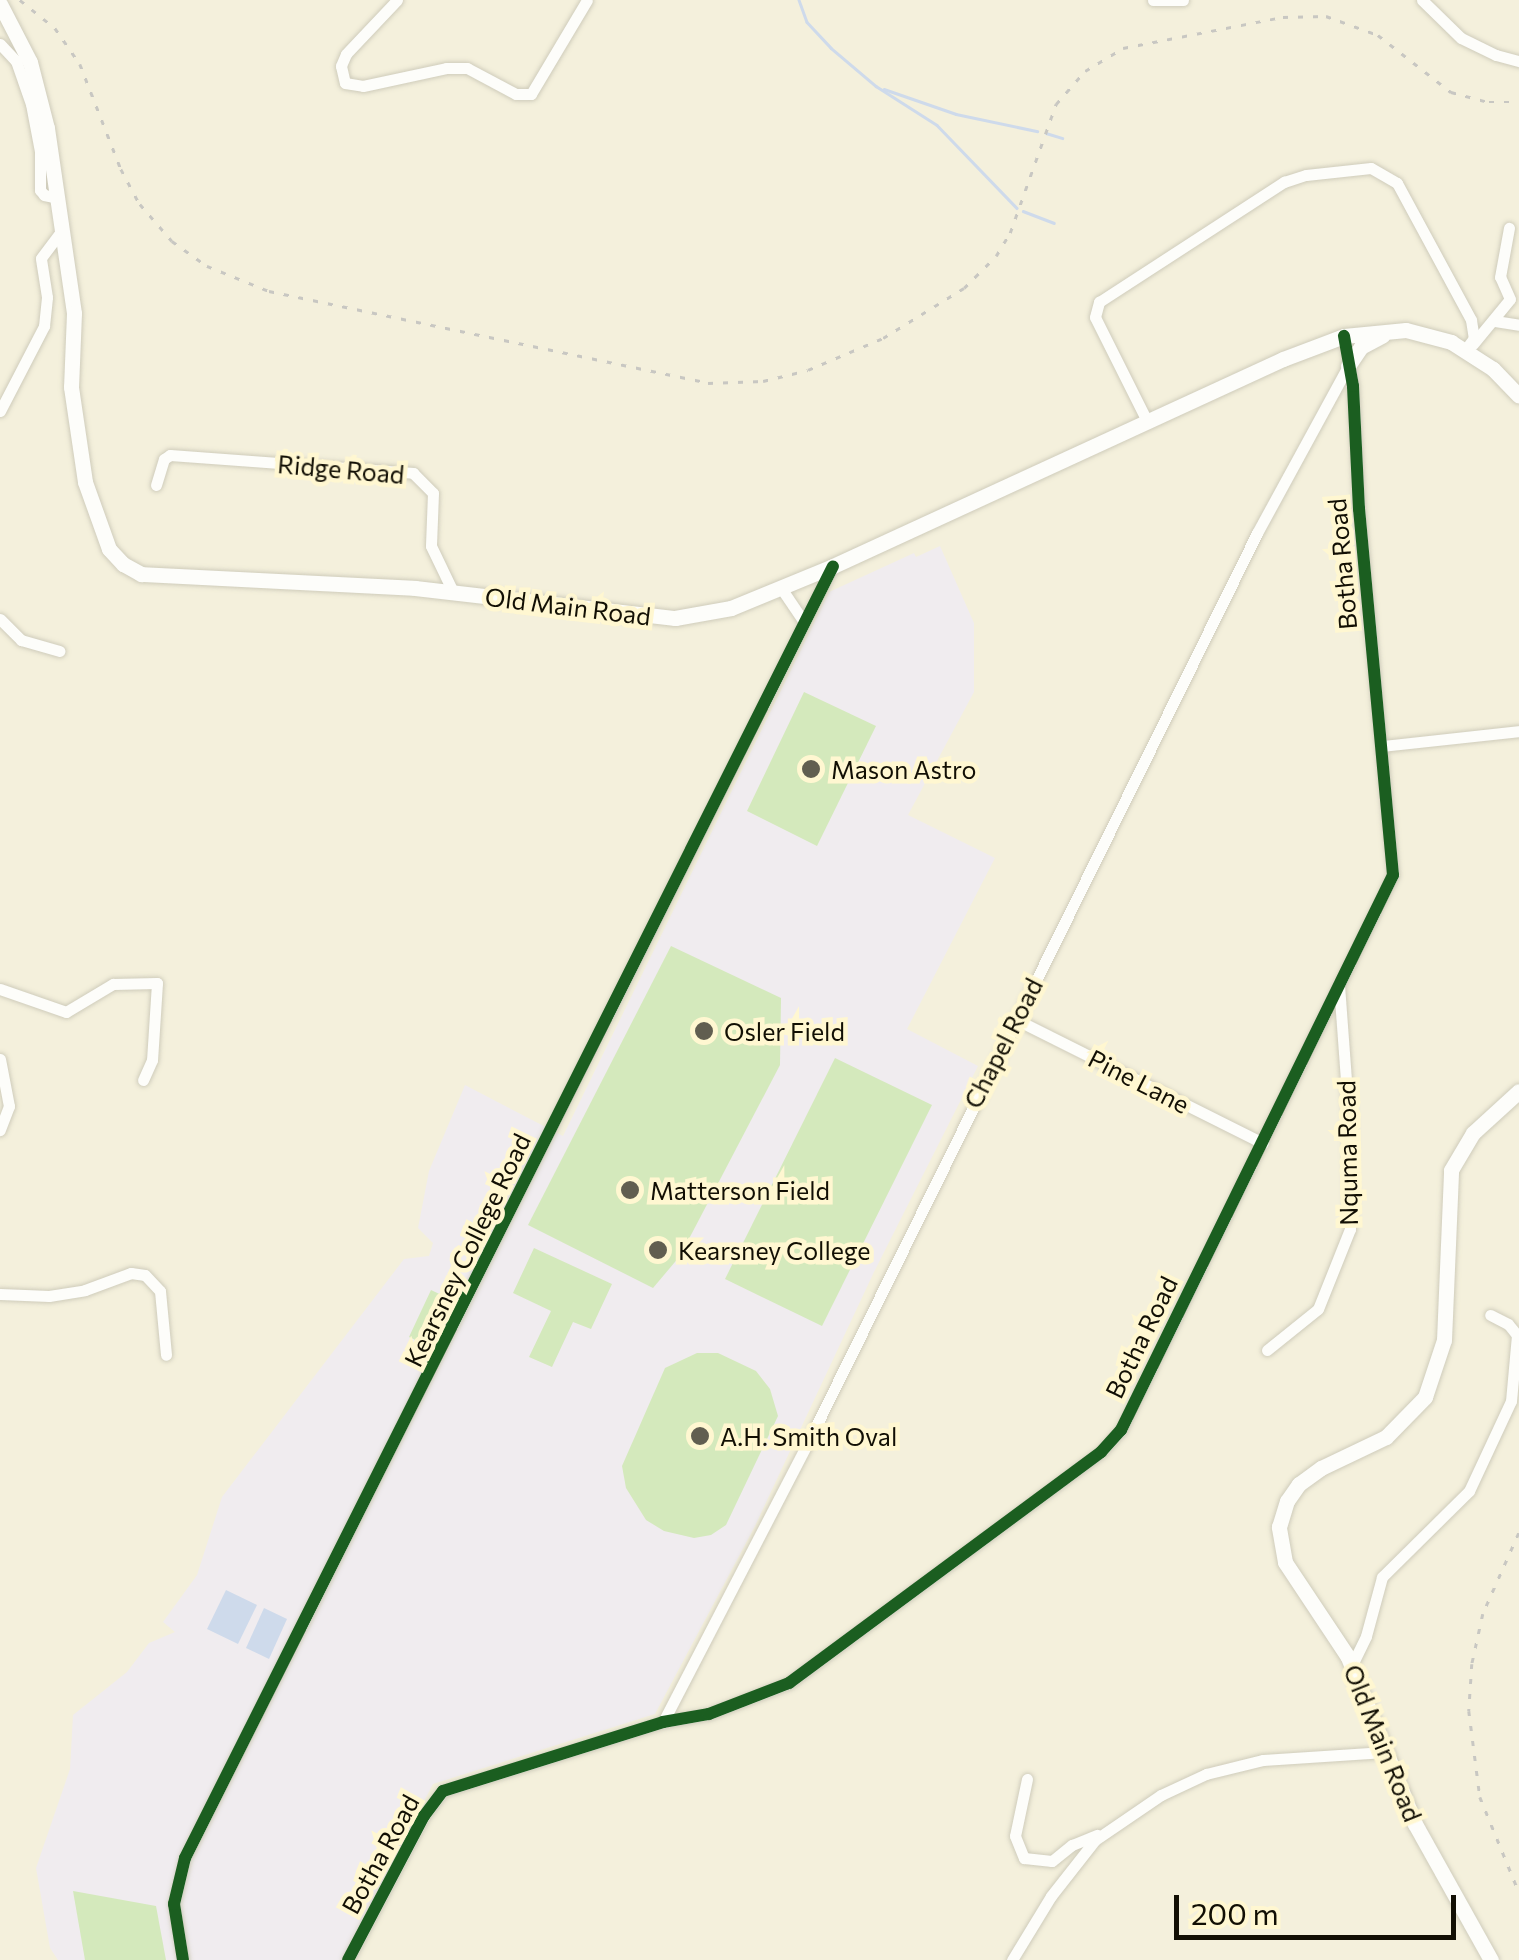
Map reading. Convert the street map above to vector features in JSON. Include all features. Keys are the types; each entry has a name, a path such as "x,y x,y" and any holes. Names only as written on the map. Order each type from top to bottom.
{"main road":[{"name":"Old Main Road","path":"0,4 36,80 58,198 74,313 72,388 78,454 103,534 123,564 160,577 250,578 453,592 675,618 731,608 782,588 1147,421 1344,336 1406,330 1466,350 1519,396"},
{"path":"1348,366 1368,341 1406,330"},
{"name":"Old Main Road","path":"1492,1960 1415,1824 1352,1664 1285,1562 1281,1518 1291,1495 1311,1474 1386,1437 1425,1397 1444,1340 1452,1170 1473,1133 1519,1090"}],"street":[{"path":"397,0 346,54 341,66 346,83 363,86 446,68 468,68 516,94 531,94 587,0"},
{"path":"1153,0 1183,0"},
{"path":"1422,0 1462,38 1496,56 1519,60"},
{"path":"0,44 16,61 31,104 40,151 40,190 44,196 58,198"},
{"path":"1147,421 1095,317 1099,302 1284,182 1306,175 1371,168 1397,184 1471,320 1474,338 1466,350"},
{"path":"1466,350 1495,321 1510,299 1500,277 1508,228"},
{"path":"0,411 44,326 47,297 41,258 63,230"},
{"path":"1495,321 1519,325"},
{"name":"Botha Road","path":"348,1960 424,1816 444,1791 663,1722 723,1709 789,1683 1112,1442 1393,875 1344,336"},
{"name":"Chapel Road","path":"663,1722 810,1438 1257,533 1348,366"},
{"name":"Ridge Road","path":"156,485 164,458 170,455 414,473 433,492 431,546 450,576 453,592"},
{"name":"Kearsney College Road","path":"183,1960 174,1904 185,1858 833,566"},
{"path":"782,588 804,622"},
{"path":"0,618 20,640 59,651"},
{"path":"1382,746 1519,730"},
{"path":"0,988 66,1012 112,984 157,983 152,1060 143,1080"},
{"name":"Nquma Road","path":"1267,1350 1318,1309 1350,1228 1349,1120 1339,986"},
{"name":"Pine Lane","path":"1015,1019 1263,1143"},
{"path":"0,1059 9,1106 0,1130"},
{"path":"0,1294 49,1296 85,1290 131,1273 145,1275 160,1291 166,1354"},
{"path":"1352,1664 1366,1636 1382,1576 1469,1491 1512,1401 1517,1335 1508,1324 1490,1315"},
{"path":"1027,1779 1015,1836 1024,1858 1052,1862 1072,1845 1101,1834 1161,1795 1219,1770 1279,1758 1385,1752"},
{"path":"1012,1960 1051,1896 1101,1834"}],"shaded area":[{"name":"Kearsney College","path":"940,546 974,623 974,692 908,815 995,858 907,1029 978,1066 874,1272 755,1526 655,1714 433,1784 342,1960 58,1960 50,1948 36,1868 70,1769 73,1715 127,1672 149,1643 175,1632 163,1622 197,1575 222,1497 404,1259 429,1256 433,1243 418,1228 429,1171 465,1085 563,1136 829,592 914,553 916,557"}],"green space":[{"name":"Mason Astro","path":"804,692 876,726 817,846 747,811"},
{"path":"671,946 781,998 780,1065 680,1256 653,1288 528,1225"},
{"path":"835,1058 932,1105 822,1326 725,1279"},
{"path":"534,1248 612,1284 591,1329 573,1322 552,1367 529,1357 551,1311 513,1293"},
{"path":"431,1290 454,1301 432,1348 409,1337"},
{"name":"A.H. Smith Oval","path":"697,1353 718,1353 756,1371 770,1389 778,1416 726,1525 711,1535 694,1538 664,1531 646,1520 626,1488 622,1466 665,1368"},
{"path":"73,1891 156,1906 166,1960 85,1960"}],"water":[{"path":"226,1590 257,1605 238,1644 207,1629"},
{"path":"264,1608 287,1619 269,1659 246,1648"}],"waterway":[{"path":"799,0 807,22 831,48 876,86 937,125 1017,208"},
{"path":"884,89 956,114 1037,131"},
{"path":"1046,133 1062,138"},
{"path":"1023,211 1054,223"}],"railway":[{"path":"20,0 55,28 80,64 121,169 140,204 172,241 207,266 269,291 708,383 763,381 808,370 883,338 964,288 996,256 1010,233 1056,104 1085,71 1123,48 1283,17 1326,16 1378,35 1451,92 1489,102 1519,102"},
{"path":"1519,1533 1483,1614 1472,1664 1469,1711 1480,1797 1519,1892"}],"cycle path":[{"path":"348,1960 424,1816 443,1791 663,1722 709,1714 789,1683 1101,1452 1121,1430 1393,875 1359,509 1353,386 1344,336"},
{"path":"183,1960 174,1904 185,1858 833,566"}],"place":[{"name":"Mason Astro","path":"811,769"},
{"name":"Osler Field","path":"704,1031"},
{"name":"Matterson Field","path":"630,1190"},
{"name":"Kearsney College","path":"658,1250"},
{"name":"A.H. Smith Oval","path":"700,1436"}]}
